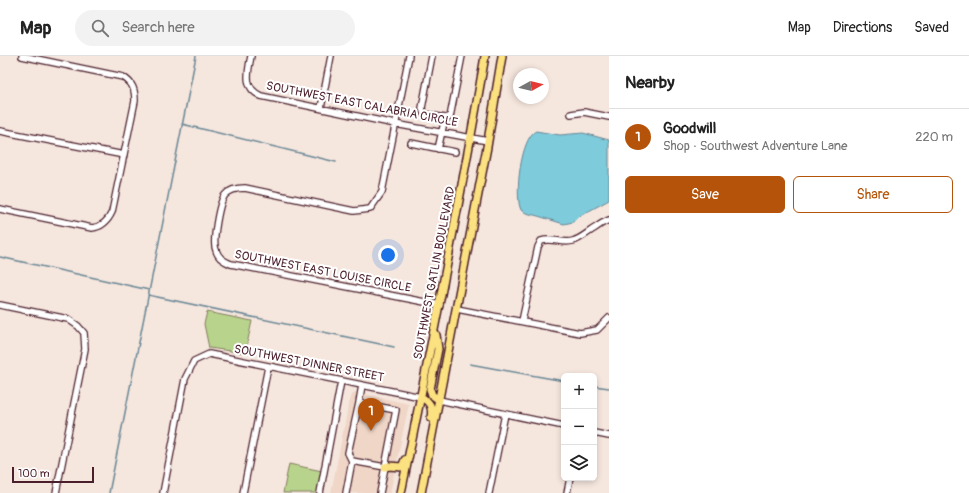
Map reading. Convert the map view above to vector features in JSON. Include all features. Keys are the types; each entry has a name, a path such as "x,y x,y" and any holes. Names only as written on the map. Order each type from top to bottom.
{"main road":[{"name":"SOUTHWEST GATLIN BOULEVARD","path":"401,493 440,305 471,137 484,56"},
{"path":"421,493 457,309 502,56"},
{"path":"435,329 438,349 430,389 432,395 439,400"},
{"path":"421,397 427,400 433,410 425,450 427,461"},
{"path":"385,467 403,466 412,426 418,414"},
{"path":"385,467 389,470 400,473 404,479"}],"street":[{"path":"0,209 82,226 97,227 104,224 112,212 135,95 133,86 123,77 39,58 22,56"},
{"name":"SOUTHWEST EAST CALABRIA CIRCLE","path":"251,56 248,82 251,88 261,96 395,124 488,141"},
{"path":"321,108 331,56"},
{"path":"395,124 409,56"},
{"path":"432,56 422,108 424,114 445,118 450,117 462,56"},
{"path":"571,114 584,112 609,117"},
{"path":"438,148 443,132 445,118"},
{"name":"SOUTHWEST EAST LOUISE CIRCLE","path":"395,124 382,192 370,209 354,211 245,188 236,189 225,196 218,218 214,246 221,259 231,264 440,305"},
{"path":"0,131 124,155"},
{"path":"411,144 455,152"},
{"path":"522,321 538,247 541,241 550,239 573,242 609,220"},
{"path":"0,305 68,319 78,326 84,333 85,349 56,493"},
{"path":"457,309 580,333 597,330 609,318"},
{"name":"SOUTHWEST DINNER STREET","path":"163,493 185,379 194,362 209,354 421,397"},
{"path":"243,493 268,367"},
{"path":"320,493 341,381"},
{"path":"362,385 348,456 352,461 385,467"},
{"path":"439,400 561,425"},
{"path":"358,403 396,410 380,493"},
{"path":"489,493 505,414"},
{"path":"597,434 609,436"},
{"path":"346,493 352,461"},
{"path":"567,493 569,481"}],"shaded area":[{"path":"355,392 409,404 390,493 331,493 350,397"}],"green space":[{"path":"207,312 252,321 245,353 209,348 204,324"},
{"path":"289,464 322,471 318,493 283,493"}],"water":[{"path":"536,131 560,135 583,133 609,140 609,200 578,217 573,222 564,224 526,213 521,210 518,193 520,168 526,144"}],"waterway":[{"path":"109,493 196,56"},
{"path":"182,124 336,162"},
{"path":"0,257 149,290"},
{"path":"148,295 394,347"},
{"path":"470,364 561,380"},
{"path":"597,386 609,388"}],"place":[{"name":"Goodwill","path":"371,431"}]}
